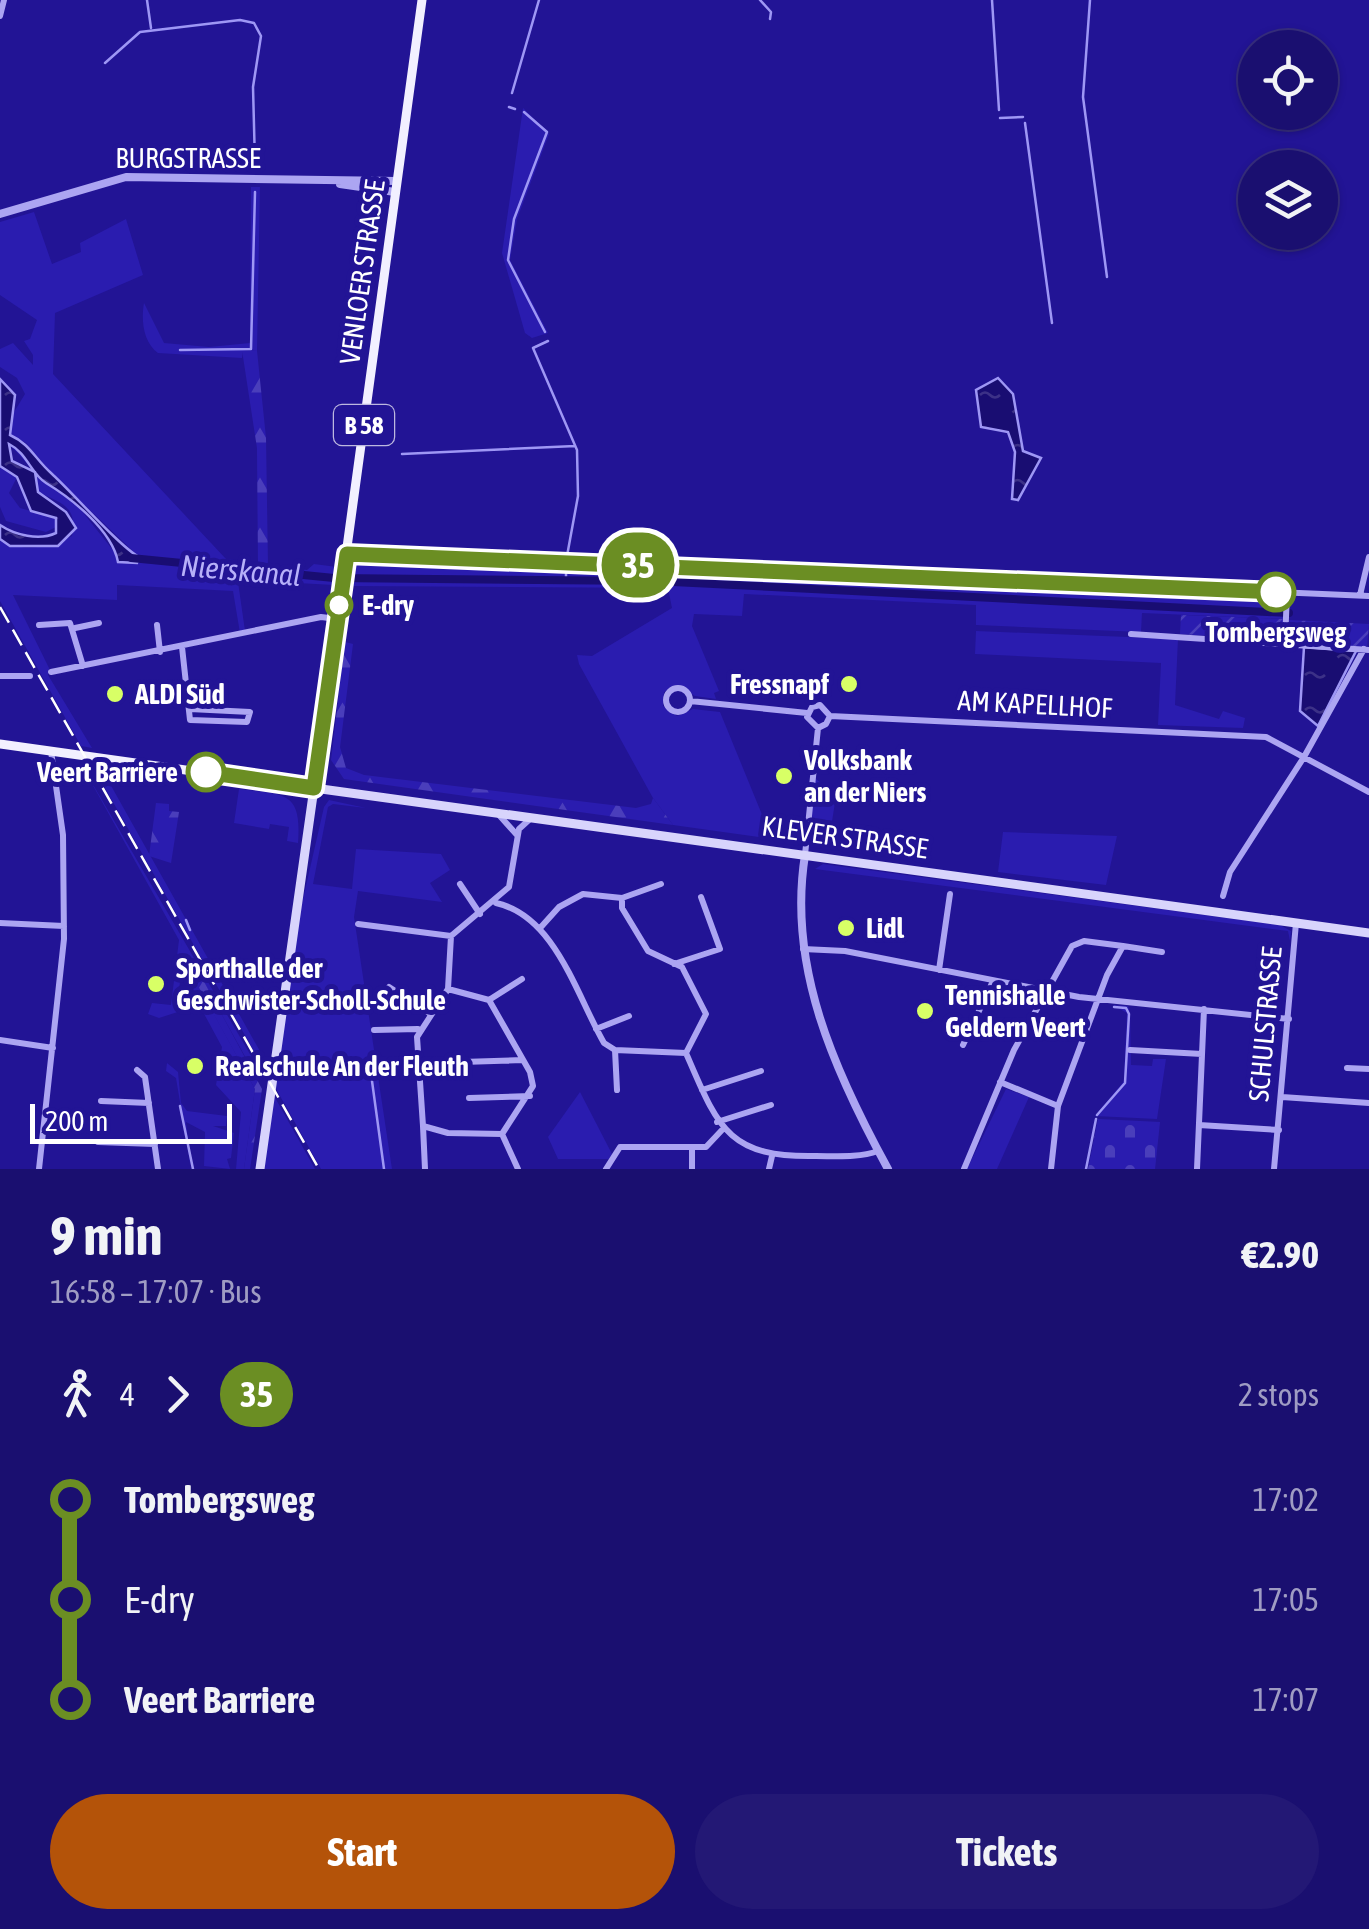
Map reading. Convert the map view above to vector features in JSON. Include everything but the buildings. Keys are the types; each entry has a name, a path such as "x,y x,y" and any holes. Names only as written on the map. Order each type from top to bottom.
{"main road":[{"name":"VENLOER STRASSE","path":"314,788 422,0"},
{"path":"0,744 314,788 260,1169"},
{"name":"KLEVER STRASSE","path":"314,788 1369,934"}],"street":[{"path":"0,16 4,0"},
{"name":"BURGSTRASSE","path":"0,214 101,181 126,177 396,186"},
{"path":"347,554 1364,596 1369,556"},
{"path":"1285,642 1288,593"},
{"path":"51,672 321,617 337,618"},
{"path":"40,624 70,623 75,628 83,666"},
{"path":"75,628 99,623"},
{"path":"157,625 160,652"},
{"path":"1131,634 1366,649 1304,757 1230,872 1224,896"},
{"path":"182,647 190,720 248,722 250,712 190,709"},
{"path":"0,676 30,676"},
{"name":"AM KAPELLHOF","path":"690,701 807,713 820,705 830,716 1266,737 1369,792"},
{"path":"807,713 808,721 818,728"},
{"path":"818,728 830,716"},
{"path":"818,728 799,914 802,950 841,1077 888,1169"},
{"path":"39,1169 64,926 63,835 51,750"},
{"path":"494,812 517,836"},
{"path":"514,907 509,887 517,836 524,823 535,817"},
{"path":"460,884 480,914"},
{"path":"541,928 559,907 583,894 622,898 661,884"},
{"path":"358,924 451,936 509,887"},
{"path":"939,970 950,894"},
{"path":"674,964 720,949 701,897"},
{"path":"622,898 622,908 648,952 682,967 706,1014 686,1053"},
{"path":"494,903 514,907 541,928 604,1043 615,1050 686,1053"},
{"path":"0,923 64,926"},
{"name":"SCHULSTRASSE","path":"1274,1169 1296,923"},
{"path":"425,1169 418,1029 448,989 451,936"},
{"path":"964,1169 1044,991 1072,946 1084,941 1162,952"},
{"path":"1051,1169 1058,1106 1122,946"},
{"path":"802,950 845,950 1099,1000 1289,1020"},
{"path":"489,1000 522,979"},
{"path":"963,1045 994,980"},
{"path":"390,987 429,1013"},
{"path":"448,989 489,1000 530,1072 530,1096 502,1134"},
{"path":"1198,1169 1204,1009"},
{"path":"596,1029 629,1016"},
{"path":"374,1030 418,1029"},
{"path":"0,1040 53,1048"},
{"path":"615,1050 617,1090"},
{"path":"1130,1050 1202,1054"},
{"path":"686,1053 719,1126 744,1147 772,1156 861,1155 878,1150"},
{"path":"462,1062 523,1060"},
{"path":"1348,1068 1369,1069"},
{"path":"137,1070 145,1077 158,1169"},
{"path":"702,1090 761,1071"},
{"path":"1000,1082 1058,1106"},
{"path":"469,1098 530,1096"},
{"path":"1282,1098 1369,1103"},
{"path":"100,1101 149,1103"},
{"path":"606,1169 620,1148 706,1147 719,1126 771,1105"},
{"name":"SCHULSTRASSE","path":"1199,1125 1279,1130"},
{"path":"423,1126 448,1133 502,1134"},
{"path":"502,1134 518,1169"},
{"path":"98,1142 154,1144"},
{"path":"692,1147 692,1169"},
{"path":"770,1169 772,1156"}],"green space":[{"path":"523,108 549,134 517,219 510,260 548,333 532,338 525,333 502,253"},
{"path":"251,187 260,187 257,351 243,350 242,358 158,353 144,330 144,303 164,343 209,347 250,343"},
{"path":"34,212 52,264 81,252 80,243 126,219 143,275 55,313 53,374 226,559 307,570 314,564 337,567 334,585 260,581 237,575 245,631 240,633 233,591 117,585 117,600 13,595 49,668 48,675 92,748 81,746 0,601 0,539 27,548 46,546 72,536 73,526 66,507 38,492 35,472 9,444 22,452 43,481 77,505 116,554 138,556 52,474 26,443 10,435 8,422 25,394 17,378 0,367 0,349 13,343 33,365 33,355 24,341 30,339 37,320 0,295 0,222"},
{"path":"242,350 257,351 266,438 268,568 258,565 257,448"},
{"path":"0,466 17,477 9,493 20,508 56,518 56,527 46,532 6,521 0,507"},
{"path":"359,545 900,570 367,551"},
{"path":"355,560 1270,595 1285,596 1285,619 1142,613 1141,632 976,625 976,605 744,594 742,616 694,614 692,626 719,691 714,693 716,699 695,696 675,685 664,692 663,706 677,716 693,709 720,712 772,839 673,825 653,798 579,664 577,655 592,656 672,608 668,588 351,586"},
{"path":"1181,615 1285,619 1283,632 1276,640 1180,634"},
{"path":"1289,620 1369,624 1367,648 1294,639"},
{"path":"976,631 1178,639 1175,705 1219,719 1223,711 1245,718 1243,728 1158,725 1161,663 975,654"},
{"path":"345,642 353,644 340,747 346,768 364,775 636,808 651,804 653,798 673,825 344,779 331,760"},
{"path":"81,764 261,1073 257,1078 182,943 178,971 191,972 255,1089 244,1169 236,1169 241,1112 216,1085 222,1047 202,1010 189,1009 188,998 196,996 189,981 180,982 178,998 186,998 187,1009 159,1018 148,1014 152,1003 171,1005 179,940"},
{"path":"92,765 100,766 266,1062 264,1069"},
{"path":"815,778 836,796 828,847 806,844"},
{"path":"239,789 287,798 297,813 298,843 287,841 289,827 270,824 269,829 234,823"},
{"path":"329,800 366,808 333,804 328,807 313,884 352,889 356,849 441,854 450,870 430,883 442,902 358,891 354,917 392,1169 321,1169 275,1087 300,912 324,807"},
{"path":"156,803 169,804 169,811 179,812 171,863 149,856"},
{"path":"1003,832 1117,836 1106,885 998,872"},
{"path":"823,864 1280,925 1291,931 1290,941 1288,931 815,869"},
{"path":"182,941 262,1089 250,1169 244,1169 255,1089 191,973 177,971"},
{"path":"1113,1005 1128,1006 1131,1065 1152,1066 1153,1059 1166,1059 1157,1119 1095,1116 1124,1081 1127,1013"},
{"path":"167,1063 178,1072 181,1103 187,1111 227,1116 226,1126 213,1126 234,1133 231,1158 227,1159 230,1169 204,1166 205,1132 186,1122 191,1169 176,1078 166,1071"},
{"path":"1006,1089 1029,1097 997,1169 967,1169"},
{"path":"580,1092 612,1154 609,1159 558,1159 548,1137"},
{"path":"273,1094 315,1169 263,1169"},
{"path":"1098,1119 1160,1122 1155,1169 1088,1169"}],"water":[{"path":"998,378 1013,394 1023,451 1041,458 1018,500 1012,499 1015,452 1008,432 981,427 976,390"},
{"path":"0,379 15,395 10,435 28,447 108,531 139,557 137,563 118,562 99,527 35,473 38,492 66,512 76,528 58,546 10,546 0,539 0,525 27,536 56,533 56,518 31,511 17,477 0,466","holes":["9,444 20,453 34,472 12,461"]},
{"path":"1304,647 1356,651 1318,726 1300,711"}],"waterway":[{"path":"147,0 151,28"},
{"path":"512,93 539,0"},
{"path":"760,0 771,12 770,19"},
{"path":"992,0 999,110"},
{"path":"1090,0 1083,97 1107,277"},
{"path":"105,63 140,32 240,20 254,23 261,36 253,87 255,164"},
{"path":"509,107 515,109"},
{"path":"524,112 547,132 514,219 508,260 545,332"},
{"path":"1000,118 1023,117"},
{"path":"1025,123 1052,323"},
{"path":"180,350 251,349 255,192"},
{"path":"548,341 533,348 577,450 578,496 567,556"},
{"path":"402,454 575,446"},
{"name":"Nierskanal","path":"131,558 334,578 653,581 1289,613"},
{"name":"Nierskanal","path":"566,574 566,580"},
{"path":"186,920 190,930"},
{"path":"1097,1115 1125,1083 1129,1014 1126,1008 1114,1007"},
{"path":"372,1081 384,1169"},
{"path":"180,1106 193,1169"},
{"path":"1086,1169 1096,1119"}],"railway":[{"path":"0,607 319,1169"}],"bus line":[{"name":"35","path":"206,772 314,788 347,554 1276,592"}],"place":[{"name":"Tombergsweg","path":"1276,592"},
{"name":"E-dry","path":"339,605"},
{"name":"Fressnapf","path":"849,684"},
{"name":"ALDI Süd","path":"115,694"},
{"name":"Veert Barriere","path":"206,772"},
{"name":"Volksbank an der Niers","path":"784,776"},
{"name":"Lidl","path":"846,928"},
{"name":"Sporthalle der Geschwister-Scholl-Schule","path":"156,984"},
{"name":"Tennishalle Geldern Veert","path":"925,1011"},
{"name":"Realschule An der Fleuth","path":"195,1066"}]}
